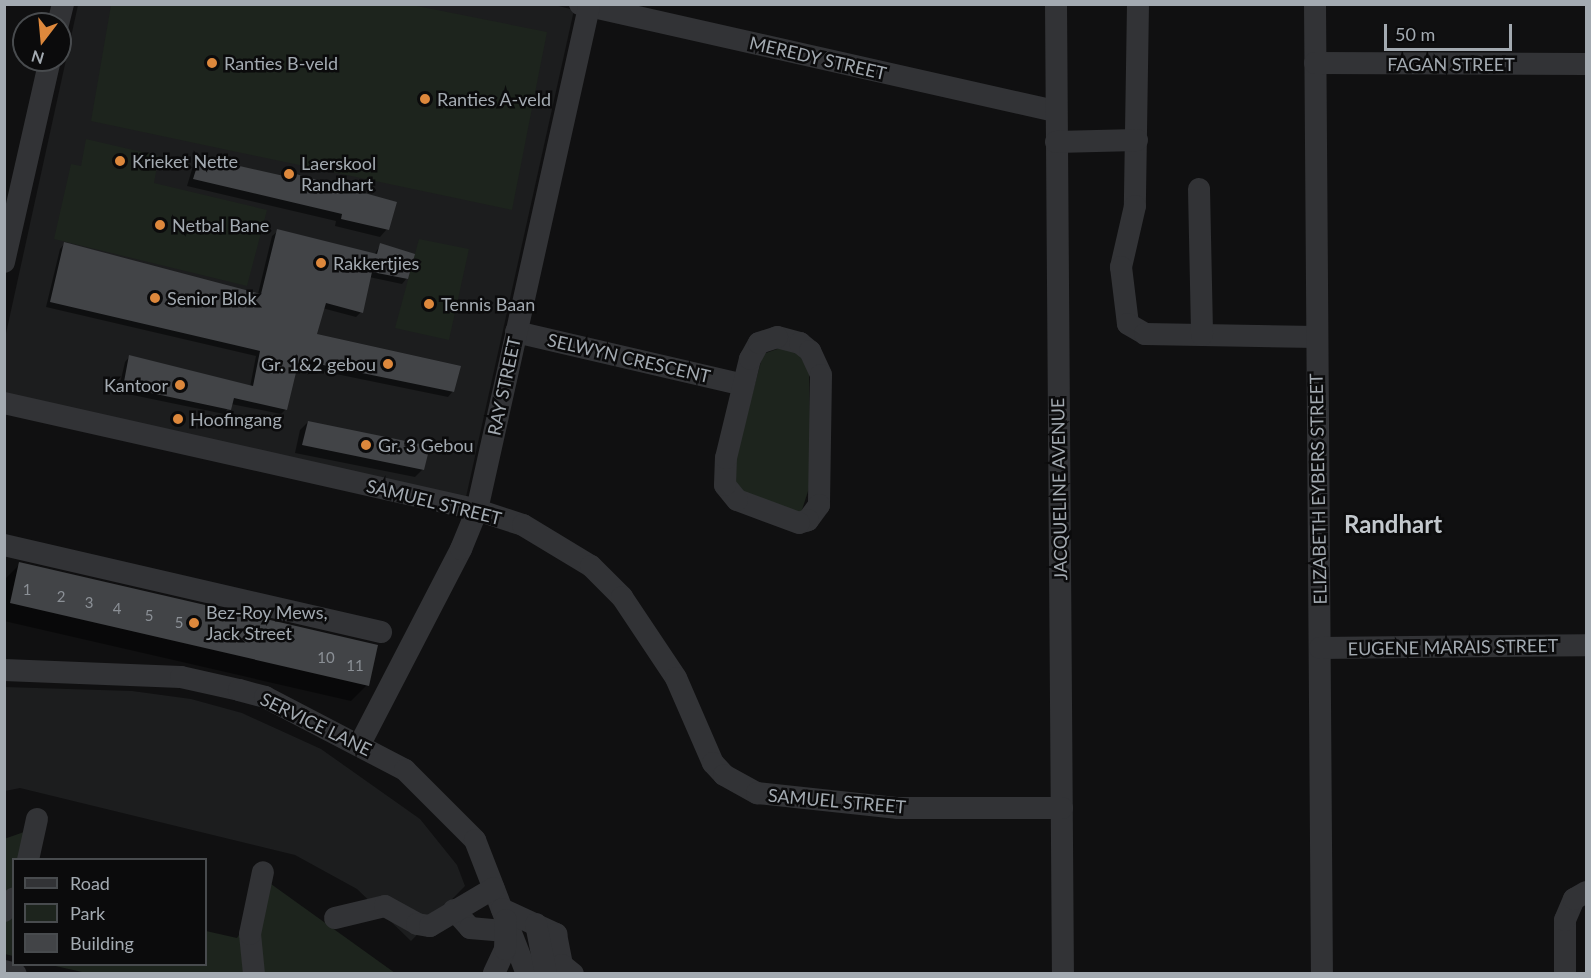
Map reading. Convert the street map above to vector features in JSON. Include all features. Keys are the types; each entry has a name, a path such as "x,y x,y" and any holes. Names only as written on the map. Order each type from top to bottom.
{"street":[{"name":"JACQUELINE AVENUE","path":"1056,4 1063,974"},
{"path":"1138,4 1135,206 1121,267 1124,314 1134,331 1145,334 1316,337"},
{"name":"ELIZABETH EYBERS STREET","path":"1315,4 1322,974"},
{"name":"MEREDY STREET","path":"585,6 1056,111"},
{"name":"RAY STREET","path":"360,744 461,549 477,510 585,6"},
{"name":"FAGAN STREET","path":"1315,63 1587,64"},
{"path":"4,262 9,218 47,72"},
{"path":"1056,142 1137,140"},
{"path":"1199,189 1202,335"},
{"name":"SELWYN CRESCENT","path":"516,332 742,384"},
{"path":"787,338 800,343 817,361 822,389 820,494 819,505 808,520 792,522 729,493 725,466 742,384 754,351 768,339 787,338"},
{"name":"SAMUEL STREET","path":"4,403 477,510 523,525 591,566 622,597 676,678 713,763 739,785 778,798 898,808 1062,808"},
{"path":"4,546 381,632"},
{"name":"EUGENE MARAIS STREET","path":"1320,648 1587,645"},
{"name":"SERVICE LANE","path":"4,670 181,677 266,697 360,744 405,770 445,806 475,840 527,974"},
{"path":"28,858 37,819"},
{"path":"254,974 250,934 263,872"},
{"path":"1565,974 1565,920 1574,900 1587,892"},
{"path":"335,918 384,906 417,924 430,926 454,910 502,911 536,924 558,971"},
{"path":"454,910 470,928 502,911"},
{"path":"502,911 503,959 494,973 513,974"},
{"path":"4,971 16,974"}],"shaded area":[{"name":"Laerskool Randhart","path":"551,4 574,10 466,497 5,395 5,338 63,72 72,72 72,32 78,5"},
{"path":"5,687 132,691 191,699 242,713 321,749 420,819 457,865 465,886 411,941 357,889 295,855 20,788 5,791"}],"green space":[{"path":"111,5 412,5 547,32 512,210 91,121"},
{"name":"Netbal Bane","path":"86,139 159,156 154,183 267,210 247,286 54,239 71,164 81,166"},
{"name":"Tennis Baan","path":"419,239 469,249 449,340 395,328"},
{"path":"780,348 798,353 809,371 811,482 801,513 755,503 733,482 734,462 763,354"},
{"path":"24,832 26,858 12,858 12,956 5,954 4,839"},
{"path":"271,884 395,973 91,974 55,966 207,966 207,931 237,938"}],"building":[{"path":"200,157 284,176 285,171 397,202 389,230 341,219 342,214 193,179"},
{"path":"277,229 377,254 380,243 415,254 408,279 372,272 363,313 326,303 317,334 461,366 454,392 299,360 287,410 234,398 231,410 123,387 129,355 253,386 260,351 50,302 64,242 261,294"},
{"name":"Gr. 3 Gebou","path":"308,421 430,446 424,470 302,445"},
{"name":"Bez-Roy Mews, Jack Street","path":"19,562 378,645 369,686 10,603"}],"place":[{"name":"Ranties B-veld","path":"212,63"},
{"name":"Ranties A-veld","path":"425,99"},
{"name":"Krieket Nette","path":"120,161"},
{"name":"Laerskool Randhart","path":"289,174"},
{"name":"Netbal Bane","path":"160,225"},
{"name":"Rakkertjies","path":"321,263"},
{"name":"Senior Blok","path":"155,298"},
{"name":"Tennis Baan","path":"429,304"},
{"name":"Gr. 1&2 gebou","path":"388,364"},
{"name":"Kantoor","path":"180,385"},
{"name":"Hoofingang","path":"178,419"},
{"name":"Gr. 3 Gebou","path":"366,445"},
{"name":"Bez-Roy Mews, Jack Street","path":"194,623"}],"district":[{"name":"Randhart","path":"1393,524"}]}
